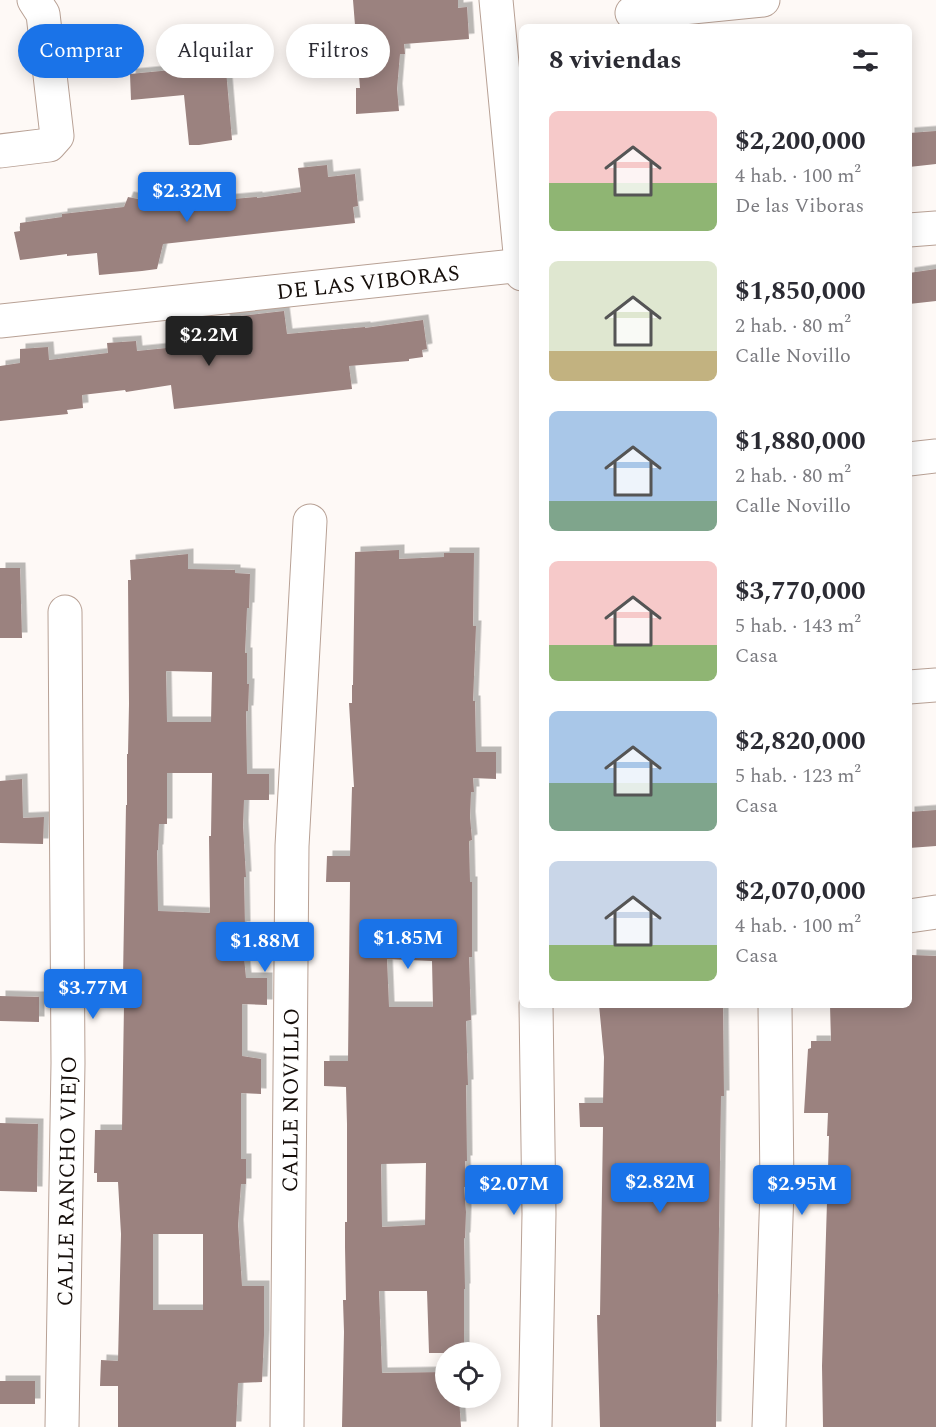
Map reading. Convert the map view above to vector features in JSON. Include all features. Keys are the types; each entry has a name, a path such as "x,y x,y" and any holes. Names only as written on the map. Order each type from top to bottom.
{"street":[{"path":"496,0 519,234"},
{"path":"632,13 763,0"},
{"path":"0,151 49,145 57,136 42,5"},
{"path":"912,230 936,228"},
{"name":"DE LAS VIBORAS","path":"0,321 519,265"},
{"path":"912,459 936,456"},
{"name":"CALLE NOVILLO","path":"287,1427 292,846 310,521"},
{"name":"CALLE RANCHO VIEJO","path":"62,1427 68,1063 65,612"},
{"path":"912,687 936,685"},
{"path":"912,916 936,912"},
{"path":"535,1427 539,1214 536,1008"},
{"path":"769,1427 777,1189 775,1008"}],"building":[{"path":"353,0 458,0 458,8 467,7 469,39 404,44 405,54 400,54 397,89 399,111 356,114 356,88 360,88 359,78 390,78 390,24 355,24"},
{"path":"156,72 156,78 227,78 232,140 189,145 184,95 131,100 130,78 144,78 144,73"},
{"path":"936,131 936,164 912,167 912,133"},
{"path":"327,165 328,177 355,174 358,206 353,207 355,223 163,244 157,269 142,271 99,275 97,253 20,260 14,232 20,231 20,223 62,217 62,214 124,207 128,197 151,198 152,203 211,198 211,201 257,198 301,192 298,168"},
{"path":"936,269 936,301 912,304 912,273"},
{"path":"284,311 287,334 365,328 423,320 427,349 422,350 423,357 409,359 409,361 349,366 352,389 174,409 171,385 126,392 125,390 82,395 83,408 67,410 68,414 0,421 0,366 20,363 20,349 48,347 49,360 108,353 107,343 136,341 137,351 227,342 224,318"},
{"path":"399,550 399,559 444,557 444,553 474,553 473,626 476,626 473,701 475,701 476,752 496,752 496,779 473,778 474,792 471,792 472,840 469,841 470,882 472,882 472,957 469,957 471,1020 466,1021 468,1085 466,1085 466,1187 464,1187 466,1212 464,1342 435,1342 435,1353 429,1353 427,1291 379,1291 382,1373 435,1372 435,1408 460,1408 461,1427 342,1427 343,1300 346,1300 345,1222 347,1222 346,1087 324,1086 324,1061 348,1061 350,882 326,882 327,856 350,856 352,787 354,787 349,703 352,703 355,552","holes":["387,959 432,961 433,1007 389,1007","426,1163 425,1225 382,1227 381,1164"]},
{"path":"188,554 188,569 235,570 235,573 250,574 245,653 247,653 247,684 249,684 248,711 246,711 247,774 269,774 269,800 244,800 245,927 241,927 246,978 267,978 267,1005 242,1004 242,1056 261,1059 261,1094 241,1093 241,1159 246,1159 246,1184 241,1184 238,1225 242,1286 264,1286 264,1335 262,1382 238,1383 236,1427 118,1427 118,1386 100,1386 101,1360 118,1361 121,1234 118,1182 97,1182 97,1173 94,1173 95,1130 122,1130 124,1005 96,1002 96,976 123,977 130,560","holes":["166,671 212,672 211,722 167,722","167,773 212,773 211,836 209,836 210,913 158,911 159,824 167,824","153,1234 203,1234 203,1310 153,1310"]},
{"path":"0,568 20,568 22,638 0,638"},
{"path":"22,779 23,818 44,817 43,844 0,843 0,781"},
{"path":"936,810 936,846 912,848 912,812"},
{"path":"912,955 936,956 936,1427 823,1427 822,1366 828,1113 804,1113 808,1049 811,1048 811,1041 831,1041 830,1008 912,1008"},
{"path":"0,996 39,997 39,1022 0,1021"},
{"path":"599,1008 723,1008 724,1096 721,1096 716,1427 600,1427 597,1315 600,1315 603,1127 580,1127 579,1103 603,1103 604,1057"},
{"path":"0,1123 38,1124 37,1192 0,1191"},
{"path":"0,1381 35,1381 35,1404 0,1404"}]}
